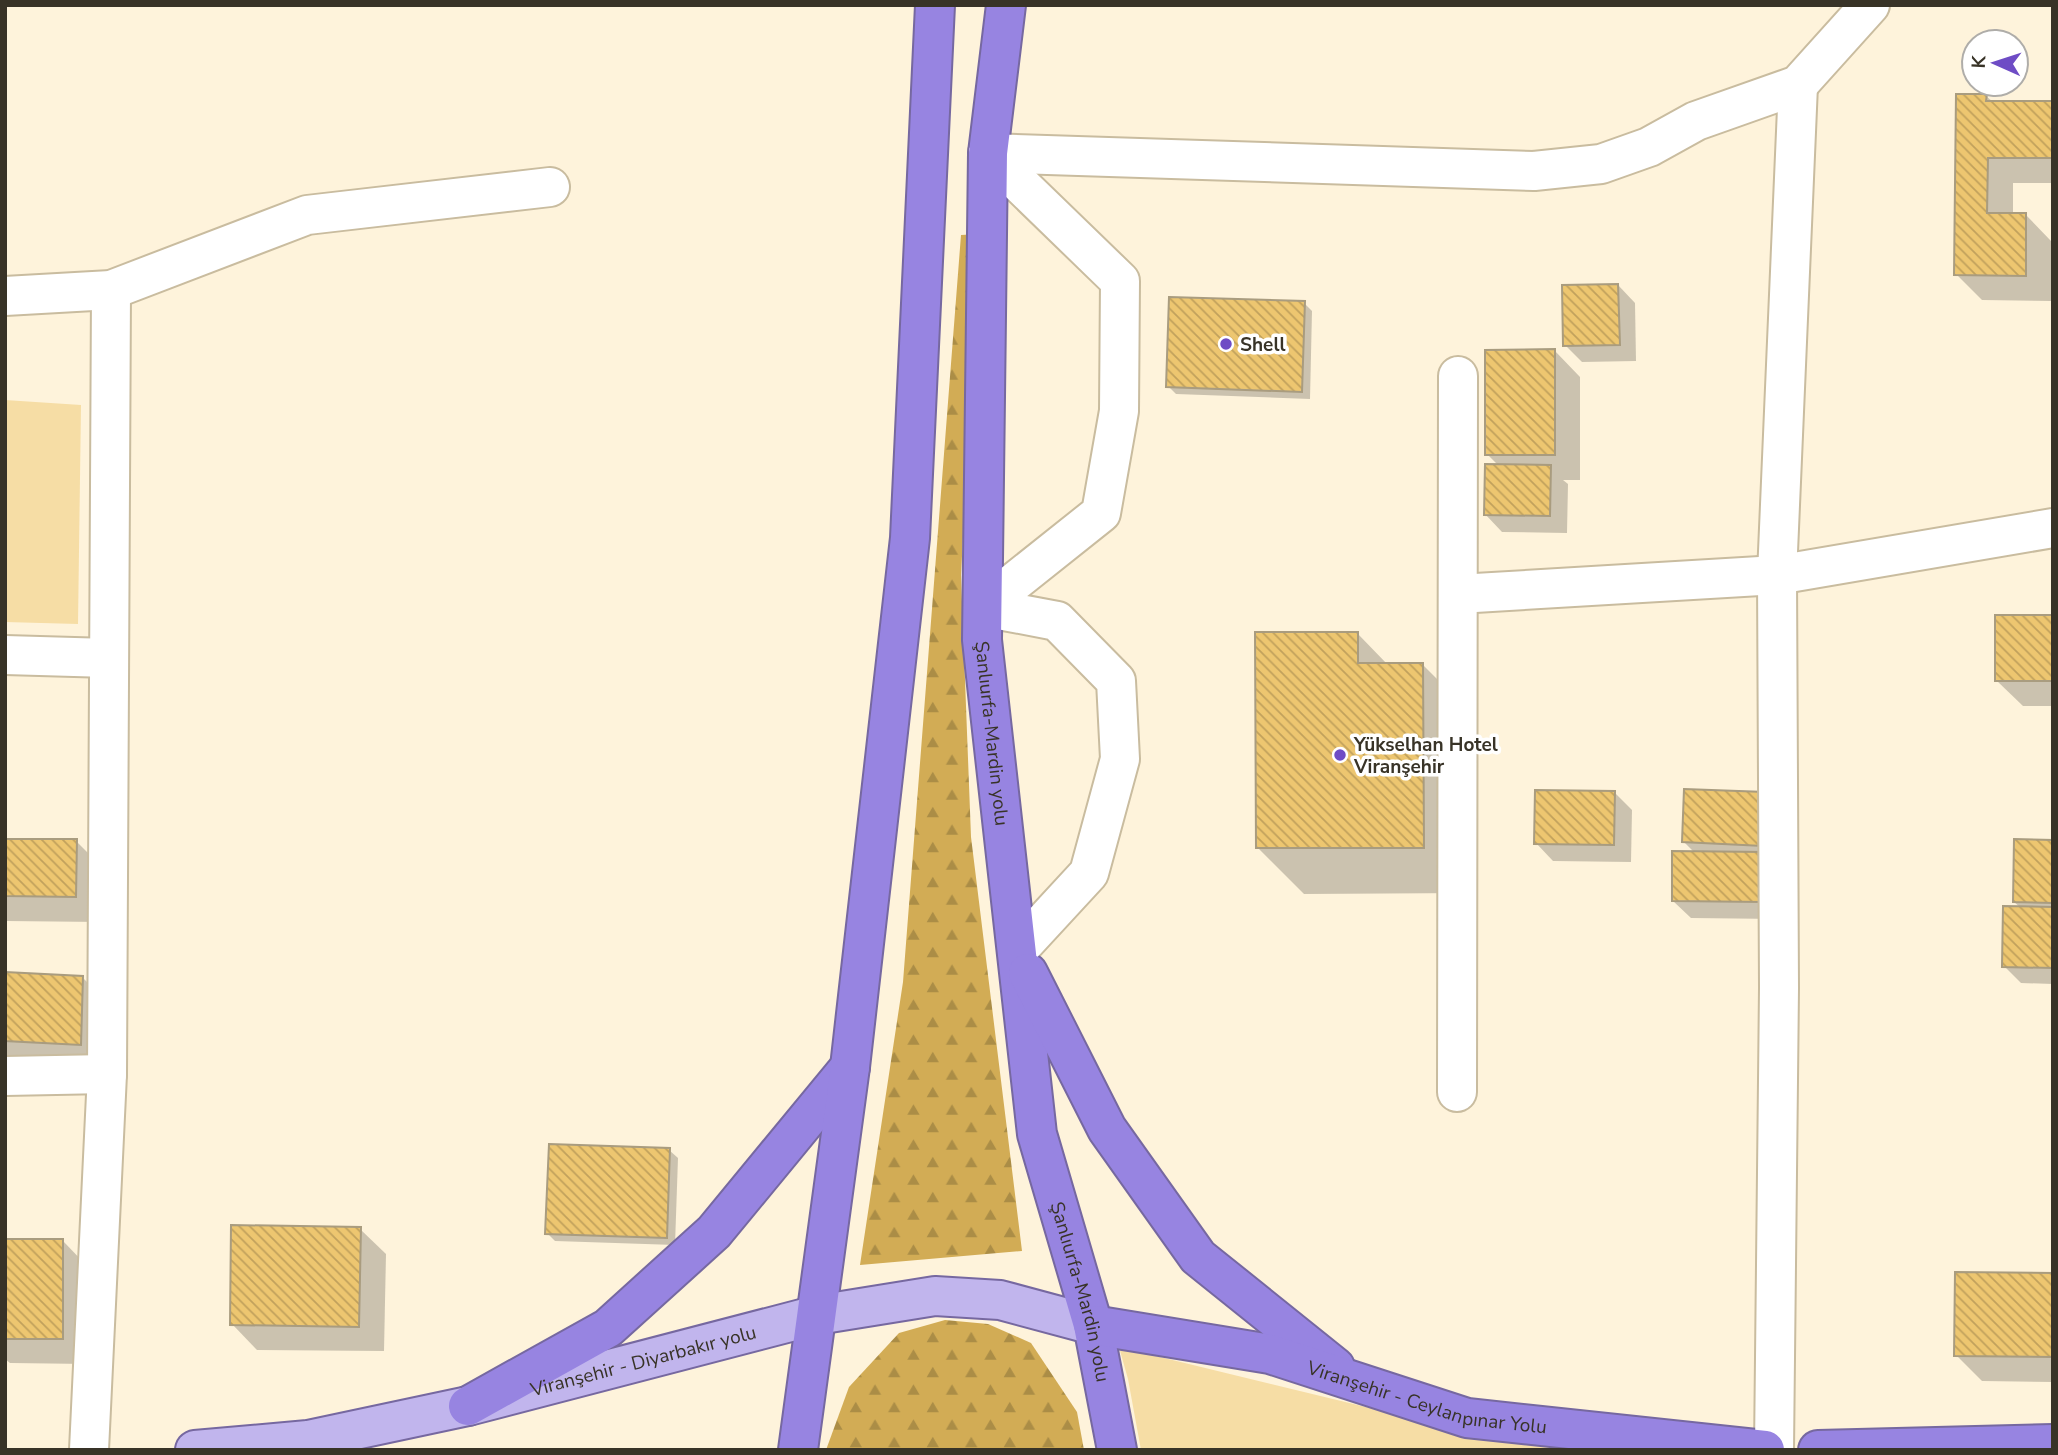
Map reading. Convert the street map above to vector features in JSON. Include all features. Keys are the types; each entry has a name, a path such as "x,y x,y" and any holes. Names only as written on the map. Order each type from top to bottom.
{"highway":[{"path":"797,1450 850,1067 910,538 935,5"},
{"name":"Şanlıurfa-Mardin yolu","path":"1006,5 988,153 982,640 1037,1134 1093,1325 1117,1450"},
{"path":"1017,951 1107,1129 1198,1257 1353,1381"},
{"path":"468,1406 608,1328 714,1231 850,1067"},
{"name":"Viranşehir - Ceylanpınar Yolu","path":"1093,1325 1270,1354 1466,1418 1765,1450"},
{"path":"1818,1450 2053,1444"}],"main road":[{"name":"Viranşehir - Diyarbakır yolu","path":"195,1450 308,1440 468,1406 817,1315 935,1296 1000,1300 1093,1325"}],"street":[{"path":"988,153 1534,171 1601,164 1649,148 1696,121 1798,85 1870,5"},
{"path":"1774,1450 1779,988 1777,575 1798,85"},
{"path":"983,607 1101,513 1119,411 1120,281 988,153"},
{"path":"5,296 111,290 307,215 550,187"},
{"path":"89,1450 107,1074 111,290"},
{"path":"1457,1092 1458,376"},
{"path":"1458,594 1777,575 2053,528"},
{"path":"983,607 1057,621 1116,681 1120,760 1089,873 1017,951"},
{"path":"5,655 109,658"},
{"path":"5,1076 107,1074"}],"shaded area":[{"path":"5,400 81,405 78,624 5,622"},
{"path":"1119,1347 1469,1432 1577,1450 1141,1450 1128,1379"}],"green space":[{"path":"979,234 961,575 971,837 1022,1251 860,1265 903,982 961,235"},
{"path":"945,1320 988,1324 1031,1343 1077,1412 1084,1450 826,1450 849,1387 899,1333"}],"building":[{"path":"1956,94 1960,94 1960,98 1986,98 1986,101 2053,101 2053,158 1988,158 1987,213 2026,213 2026,276 1954,275"},
{"path":"1618,284 1620,345 1563,346 1562,285"},
{"path":"1169,297 1305,301 1302,392 1166,387"},
{"path":"1555,349 1555,455 1485,455 1485,350"},
{"path":"1485,464 1551,465 1550,516 1484,515"},
{"path":"1995,615 2053,615 2053,681 1995,681"},
{"name":"Yükselhan Hotel Viranşehir","path":"1255,632 1358,632 1358,663 1423,663 1424,848 1256,848"},
{"path":"1684,789 1765,792 1763,846 1682,842"},
{"path":"1535,790 1615,791 1614,845 1534,844"},
{"path":"5,839 77,839 76,897 5,896"},
{"path":"2014,839 2053,840 2053,903 2013,902"},
{"path":"1672,851 1764,852 1763,902 1672,901"},
{"path":"2003,906 2053,907 2053,968 2002,967"},
{"path":"5,972 83,976 81,1045 5,1041"},
{"path":"549,1144 670,1148 667,1238 545,1234"},
{"path":"231,1225 361,1227 359,1327 230,1325"},
{"path":"5,1239 63,1239 63,1339 5,1339"},
{"path":"1955,1272 2053,1273 2053,1357 1954,1356"}],"place":[{"name":"Shell","path":"1226,344"},
{"name":"Yükselhan Hotel Viranşehir","path":"1340,755"}]}
